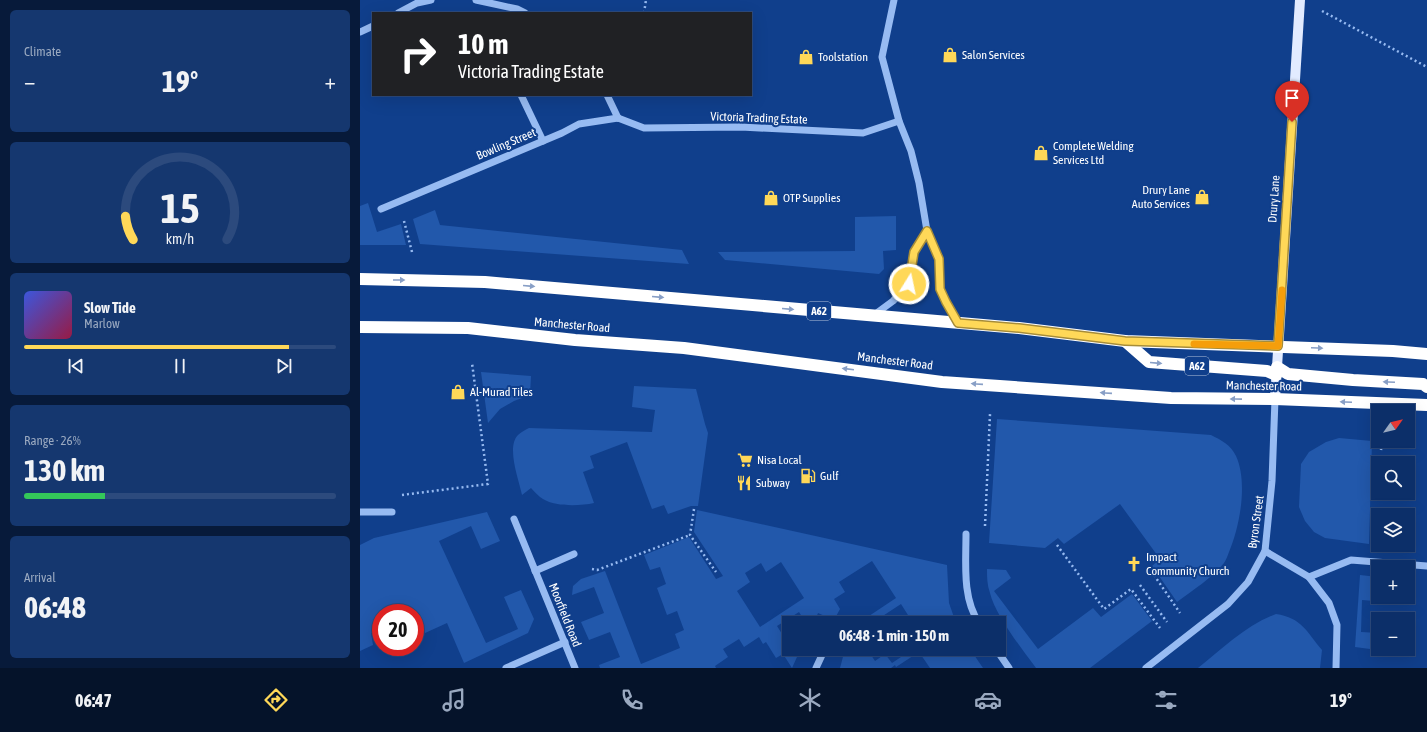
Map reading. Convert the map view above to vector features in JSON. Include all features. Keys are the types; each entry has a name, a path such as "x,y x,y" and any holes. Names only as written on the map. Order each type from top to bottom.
{"highway":[{"name":"A62","path":"360,279 485,282 1019,328 1125,341 1278,346 1427,354"},
{"name":"Manchester Road","path":"360,326 468,328 575,340 684,348 942,382 1171,398 1427,405"},
{"name":"A62","path":"1125,341 1149,362 1276,371 1288,374 1353,380 1423,384 1427,387"}],"main road":[{"name":"Drury Lane","path":"1275,400 1300,3"}],"street":[{"path":"400,12 417,3 431,0"},
{"path":"476,0 517,9 523,12"},
{"path":"894,0 882,57 899,121 911,151 920,183 927,231 939,259 940,289 958,323"},
{"path":"360,32 372,26"},
{"path":"522,96 543,141"},
{"path":"607,96 618,118"},
{"name":"Victoria Trading Estate","path":"618,118 644,128 741,127 863,133 899,121"},
{"name":"Bowling Street","path":"381,209 399,200 543,141 579,124 618,118"},
{"path":"872,316 893,301 909,284 914,252 927,231"},
{"name":"Byron Street","path":"1146,668 1228,604 1248,582 1265,551 1272,481 1275,400"},
{"path":"360,512 392,512"},
{"name":"Moorfield Road","path":"514,519 575,668"},
{"path":"966,534 966,583 974,616"},
{"path":"1265,551 1309,577 1329,603 1337,625 1336,668"},
{"path":"535,571 574,554"},
{"path":"1309,577 1351,560 1427,566"},
{"path":"506,668 565,642"},
{"path":"816,668 822,656"},
{"path":"1001,656 1009,668"}],"path":[{"path":"644,12 646,0"},
{"path":"1300,3 1319,9 1427,67"},
{"path":"399,200 412,252"},
{"path":"400,495 488,484 472,362"},
{"path":"985,526 990,414"},
{"path":"694,510 690,535 716,572"},
{"path":"592,569 597,570 690,535"},
{"path":"1057,545 1104,609 1131,589 1160,628"},
{"path":"1154,575 1180,613"},
{"path":"1140,585 1167,622"}],"shaded area":[{"path":"368,203 377,232 401,224 406,245 360,245 360,206"},
{"path":"435,210 440,225 682,250 689,264 420,244 413,219"},
{"path":"896,216 896,250 883,251 884,269 879,274 725,260 718,252 855,251 855,217"},
{"path":"481,372 531,376 530,395 514,401 500,409 488,423"},
{"path":"634,386 696,389 708,433 698,506 691,506 668,514 664,505 652,509 627,442 590,456 594,468 583,472 594,503 582,505 561,505 548,502 531,488 522,495 513,455 513,447 518,435 529,428 652,432 655,410 632,407"},
{"path":"997,419 1211,435 1222,441 1234,452 1240,467 1242,478 1239,517 1233,541 1224,563 1208,579 1177,602 1152,566 1160,559 1120,504 1064,544 1058,538 1045,548 989,543"},
{"path":"1339,438 1371,441 1369,544 1325,538 1314,532 1305,521 1299,507 1301,464 1309,452 1326,442"},
{"path":"697,510 947,565 949,603 954,616 909,616 901,604 883,616 869,616 896,598 872,561 839,582 845,592 834,599 840,609 836,616 825,616 818,613 817,616 802,616 799,612 793,616 782,616 782,623 777,626 782,634 782,655 776,658 766,642 763,644 759,637 744,647 739,639 723,649 728,657 715,666 716,668 600,668 599,665 620,657 610,632 589,640 581,622 604,613 594,587 572,595 573,586 581,579 605,571 641,664 680,648 675,634 684,630 677,611 667,615 657,588 666,584 660,567 650,570 644,555 689,537 716,579 723,576 694,532","holes":["781,562 804,598 760,627 737,591 750,582 745,573 761,563 766,572"]},
{"path":"487,512 500,541 481,549 471,526 439,541 486,643 518,629 504,597 521,590 534,619 528,633 464,663 447,623 425,633 424,604 372,604 372,645 360,651 360,545 374,538"},
{"path":"987,569 1006,570 1011,578 994,591 1038,649 1093,608 1101,617 1132,594 1152,621 1090,668 1036,668 1006,626 1006,616 1000,616 997,611 988,587"},
{"path":"1360,575 1371,576 1371,601 1362,600 1361,632 1371,633 1371,649 1355,647"},
{"path":"1276,614 1292,619 1303,626 1322,650 1320,668 1198,668 1244,631"},
{"path":"784,656 796,656 792,668"},
{"path":"843,656 872,656 875,661 882,656 887,656 892,663 902,656 913,656 896,667 895,665 891,668 840,668"},
{"path":"922,656 975,656 983,668 930,668"}],"slow traffic":[{"path":"1194,344 1278,346 1282,290"}],"place":[{"name":"Salon Services","path":"950,55"},
{"name":"Toolstation","path":"806,57"},
{"name":"Complete Welding Services Ltd","path":"1041,153"},
{"name":"Drury Lane Auto Services","path":"1202,197"},
{"name":"OTP Supplies","path":"771,198"},
{"name":"Al-Murad Tiles","path":"458,392"},
{"name":"Nisa Local","path":"745,460"},
{"name":"Gulf","path":"808,476"},
{"name":"Subway","path":"744,483"},
{"name":"Impact Community Church","path":"1134,564"}],"route":[{"path":"909,284 914,252 927,231 939,259 940,289 958,323 1019,328 1125,341 1278,346 1292,122"}]}
